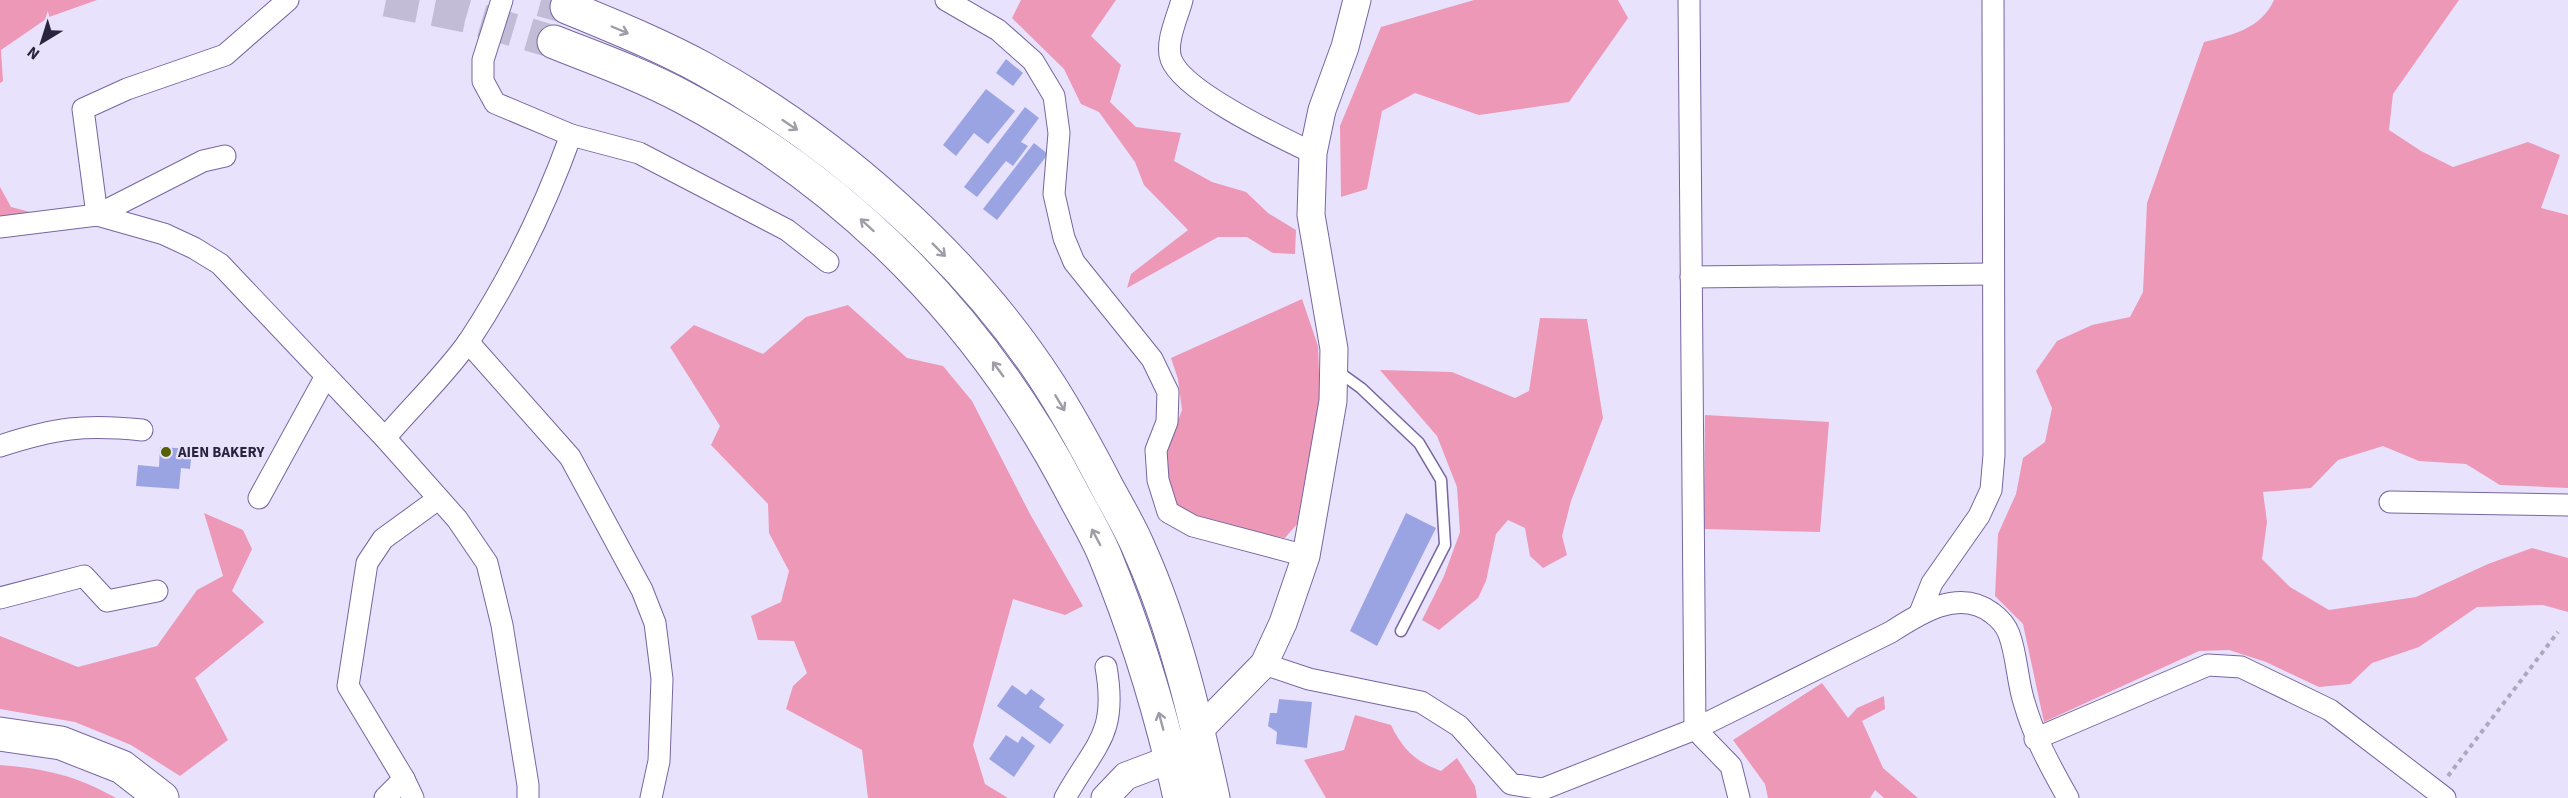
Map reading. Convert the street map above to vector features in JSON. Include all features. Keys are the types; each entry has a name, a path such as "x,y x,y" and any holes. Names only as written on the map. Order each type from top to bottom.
{"main road":[{"path":"567,7 636,36 704,69 806,135 890,202 972,284 1049,385 1085,445 1140,550 1174,649 1198,731 1213,798"},
{"path":"554,42 681,96 779,155 865,223 948,306 1018,398 1050,449 1104,553 1146,668 1180,798"},
{"path":"0,734 61,743 122,767 162,798"}],"street":[{"path":"97,215 83,109 127,89 225,55 288,0"},
{"path":"502,0 483,60 483,81 495,103 571,135 639,153 787,230 828,262"},
{"path":"946,0 998,30 1033,61 1054,96 1059,133 1054,194 1064,238 1074,262 1152,359 1168,392 1167,422 1156,450 1158,480 1168,512 1193,526 1306,556"},
{"path":"1182,0 1169,46 1171,59 1180,71 1198,88 1253,124 1312,153"},
{"path":"1105,798 1126,776 1171,759 1264,664 1283,623 1306,556 1333,401 1334,368 1334,349 1311,215 1312,153 1322,110 1345,47 1357,0"},
{"path":"1689,0 1695,729 1731,766 1739,798"},
{"path":"1920,613 1932,583 1979,516 1991,490 1994,454 1993,0"},
{"path":"385,438 468,342 493,301 548,197 571,135"},
{"path":"0,227 97,215 203,161 225,156"},
{"path":"97,215 164,234 194,248 220,264 385,438 457,519 487,563 502,625 528,785 528,798"},
{"path":"1691,277 1993,274"},
{"path":"468,342 570,457 642,590 655,623 662,679 659,761 651,798"},
{"path":"259,498 326,376"},
{"path":"0,446 56,430 97,425 142,430"},
{"path":"386,798 409,789 348,686 367,563 382,539 438,499"},
{"path":"2390,502 2568,505"},
{"path":"0,598 84,576 106,601 157,591"},
{"path":"1264,664 1309,679 1422,702 1459,726 1511,784 1543,789 1695,729 1891,632 1920,613 1954,602 1983,606 1999,618 2009,633 2019,686 2035,739 2068,798"},
{"path":"2035,739 2208,665 2241,667 2330,710 2441,794"},
{"path":"1065,798 1095,752 1109,719 1110,693 1106,667"}],"lane":[{"path":"1334,368 1360,388 1419,443 1441,480 1445,545 1401,631"}],"path":[{"path":"2441,794 2558,632"}],"shaded area":[{"path":"0,0 97,0 49,17 1,50 3,81 0,83"},
{"path":"1021,0 1116,0 1091,36 1121,65 1110,102 1136,127 1181,133 1174,161 1212,182 1246,192 1268,213 1296,230 1295,254 1273,253 1247,237 1218,237 1127,288 1131,274 1188,230 1144,185 1135,162 1099,112 1081,104 1064,69 1012,18"},
{"path":"1474,0 1618,0 1628,18 1569,102 1479,115 1415,93 1382,111 1367,189 1341,197 1340,126 1381,27"},
{"path":"2274,0 2459,0 2393,94 2389,130 2421,151 2453,167 2528,142 2560,155 2541,208 2568,215 2568,488 2500,485 2466,464 2419,461 2383,446 2338,460 2311,488 2263,492 2267,522 2262,559 2290,587 2329,610 2416,597 2488,564 2532,548 2568,558 2568,612 2543,605 2477,607 2419,647 2372,663 2350,684 2319,687 2266,662 2229,650 2199,651 2044,722 2023,624 1995,596 1998,534 2016,494 2023,458 2045,442 2052,408 2036,371 2057,341 2092,325 2130,317 2143,292 2147,203 2204,42 2235,33 2254,24 2262,18"},
{"path":"0,187 11,207 34,213 0,217"},
{"path":"1302,299 1318,346 1320,397 1297,524 1285,538 1196,520 1172,504 1164,475 1167,449 1182,410 1178,379 1171,358"},
{"path":"848,305 907,358 943,366 972,401 1030,514 1083,606 1065,615 1013,599 973,745 985,784 1008,798 868,798 862,750 786,709 793,686 807,673 794,641 758,640 751,616 781,602 789,571 769,533 768,504 711,445 720,426 670,347 694,325 763,354 806,317"},
{"path":"1540,318 1587,319 1603,418 1571,501 1562,536 1567,555 1543,568 1530,556 1525,528 1508,520 1496,534 1486,581 1478,598 1439,630 1422,620 1444,576 1460,532 1457,487 1437,436 1380,370 1452,372 1515,398 1529,391"},
{"path":"1705,415 1829,422 1820,532 1704,529"},
{"path":"204,513 243,530 252,549 232,591 264,622 195,678 228,740 180,776 131,745 75,722 0,709 0,636 78,667 157,646 197,590 223,576"},
{"path":"1822,683 1848,718 1857,708 1884,696 1885,709 1862,721 1883,768 1918,798 1884,798 1875,790 1870,798 1768,798 1765,784 1733,740"},
{"path":"1355,715 1391,725 1411,754 1441,771 1457,758 1475,786 1477,798 1326,798 1304,760 1344,750"},
{"path":"0,765 60,774 116,798 0,798"}],"building":[{"path":"1006,59 1023,73 1013,86 996,73"},
{"path":"986,89 1015,111 988,144 974,133 956,156 943,145"},
{"path":"1025,107 1039,118 1021,142 1028,146 1013,166 1006,161 977,197 964,187"},
{"path":"1034,143 1048,154 997,220 983,209"},
{"path":"160,447 192,449 190,469 181,468 179,489 136,486 138,465 159,467"},
{"path":"1406,513 1436,528 1377,646 1350,631"},
{"path":"1012,685 1026,695 1031,689 1045,699 1039,707 1064,725 1050,744 997,706"},
{"path":"1279,699 1312,702 1307,748 1276,744 1277,732 1268,726 1270,713 1277,713"},
{"path":"1006,735 1018,743 1022,736 1035,746 1014,777 989,759"}],"tunnel":[{"path":"386,0 466,16 554,42"},
{"path":"541,0 567,7"}],"place":[{"name":"AIEN BAKERY","path":"166,452"}]}
